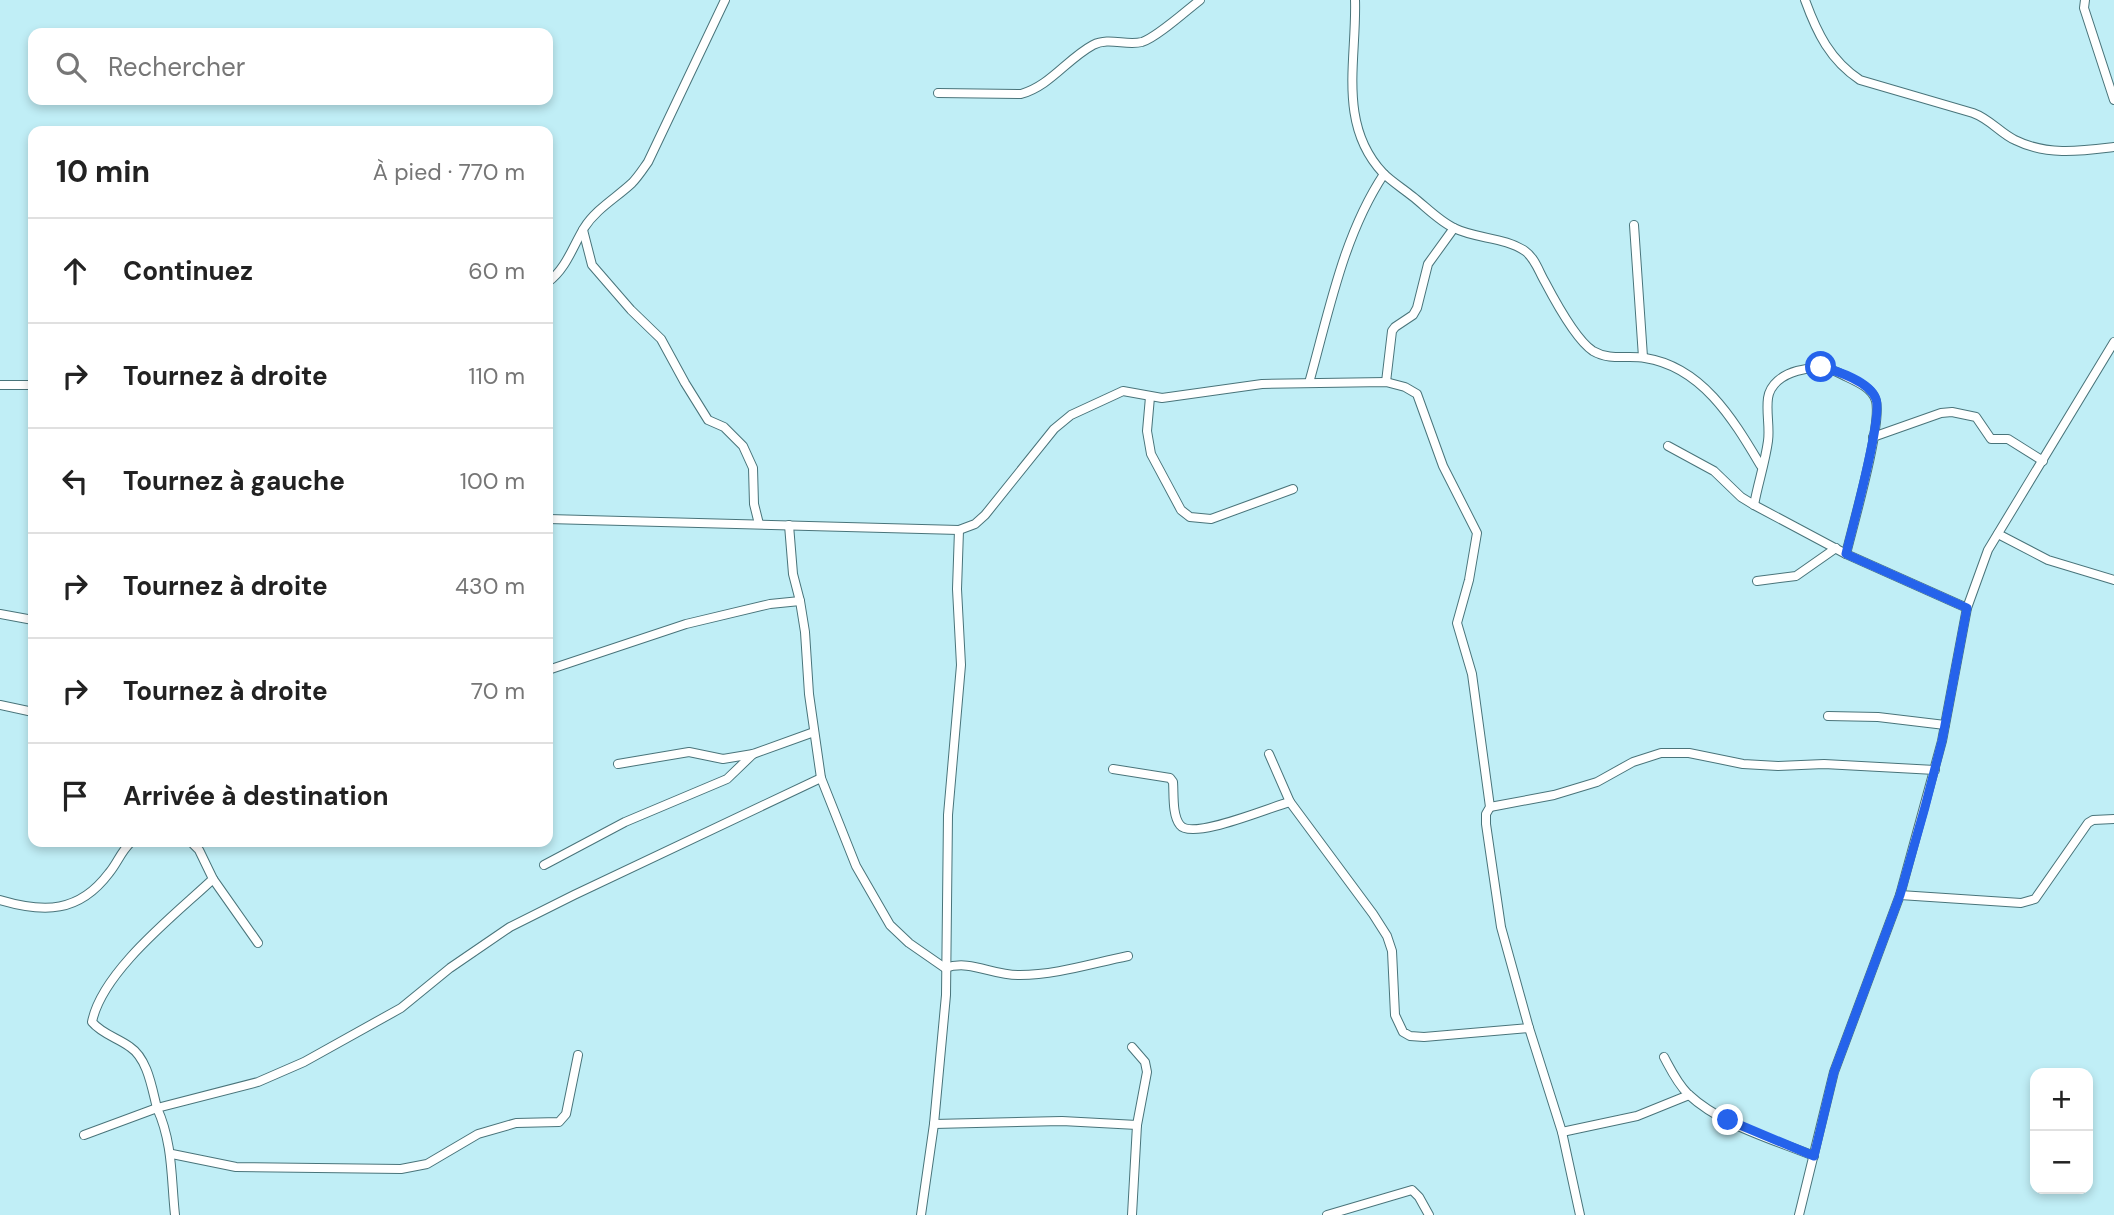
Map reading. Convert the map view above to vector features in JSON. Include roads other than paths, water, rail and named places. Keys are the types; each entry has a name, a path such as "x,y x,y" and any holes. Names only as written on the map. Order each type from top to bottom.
{"street":[{"path":"553,278 596,212 634,181 648,162 725,0"},
{"path":"938,93 1021,94 1032,91 1090,47 1100,42 1140,43 1199,0"},
{"path":"1355,0 1351,102 1364,147 1384,174 1454,228 1526,252 1535,262 1546,285 1583,342 1595,352 1608,357 1643,357 1665,362 1688,374 1712,393 1761,466"},
{"path":"1805,0 1828,52 1846,71 1860,80 1983,117 2014,140 2048,150 2074,152 2114,147"},
{"path":"2085,0 2084,8 2114,100"},
{"path":"1309,383 1353,231 1368,197 1384,174"},
{"path":"1634,225 1643,357"},
{"path":"1386,383 1392,331 1417,309 1428,264 1454,228"},
{"path":"583,230 592,265 631,310 661,338 708,420 724,427 744,446 753,468 754,504 759,524"},
{"path":"1798,1215 1834,1072 1900,895 1935,769 1967,608 1980,570 1998,534 2114,342"},
{"path":"1754,505 1769,437 1768,397 1771,390 1789,373 1821,367 1867,387 1876,398 1877,409 1846,554"},
{"path":"553,519 959,530 975,524 985,515 1039,447 1071,415 1124,391 1162,398 1262,384 1386,383 1405,387 1417,394 1443,466 1477,533 1469,580 1457,623 1472,674 1490,807 1486,814 1486,824 1501,927 1562,1132 1580,1215"},
{"path":"0,385 28,385"},
{"path":"1150,397 1147,431 1151,454 1181,510 1190,517 1211,519 1293,489"},
{"path":"1873,437 1941,413 1952,412 1976,417 1991,439 2008,439 2043,461"},
{"path":"1668,446 1714,471 1741,497 1754,505 1846,554 1967,608"},
{"path":"789,525 793,574 800,601 821,778 856,866 890,925 945,968"},
{"path":"921,1215 934,1124 946,995 948,815 961,665 957,601 959,530"},
{"path":"1998,534 2048,560 2114,580"},
{"path":"1757,581 1796,576 1836,548"},
{"path":"553,668 686,624 770,604 800,601"},
{"path":"0,614 28,620"},
{"path":"0,705 28,711"},
{"path":"1828,716 1878,717 1945,725"},
{"path":"618,764 689,752 723,759 753,754 814,732"},
{"path":"1490,807 1575,789 1597,782 1633,762 1661,753 1689,753 1743,764 1824,764 1935,769"},
{"path":"544,865 625,822 727,779 753,754"},
{"path":"1269,754 1290,802 1387,936 1392,951 1395,1015 1403,1032 1410,1036 1424,1037 1529,1028"},
{"path":"1113,769 1170,778 1173,782 1176,817 1178,824 1184,829 1223,824 1290,802"},
{"path":"84,1135 158,1108 258,1082 304,1062 401,1008 450,968 510,928 821,778"},
{"path":"1900,895 2021,903 2035,899 2088,823 2093,820 2114,819"},
{"path":"0,900 44,908 73,904 99,886 126,847"},
{"path":"196,847 213,879 258,943"},
{"path":"175,1215 172,1154 147,1071 132,1048 92,1022 95,1007 108,983 155,933 213,879"},
{"path":"945,968 968,964 1017,976 1128,956"},
{"path":"1132,1048 1145,1062 1147,1072 1137,1125 1132,1215"},
{"path":"172,1154 236,1167 369,1170 417,1167 427,1164 478,1134 516,1123 559,1122 566,1114 578,1055"},
{"path":"1664,1058 1689,1095 1728,1120 1814,1156"},
{"path":"1562,1132 1637,1116 1689,1095"},
{"path":"934,1124 1062,1121 1137,1125"},
{"path":"1327,1215 1345,1213 1412,1190 1429,1215"}]}
